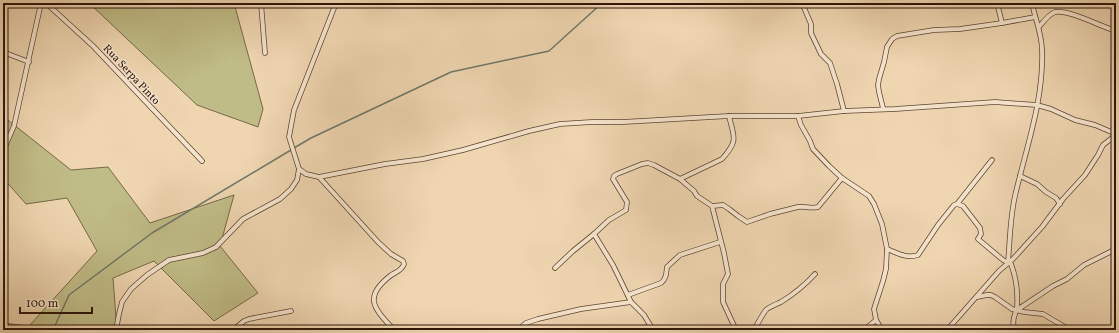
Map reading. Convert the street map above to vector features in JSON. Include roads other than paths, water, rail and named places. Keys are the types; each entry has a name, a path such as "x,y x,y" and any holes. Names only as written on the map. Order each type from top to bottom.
{"street":[{"path":"3,152 14,126 42,3"},
{"name":"Rua Serpa Pinto","path":"46,3 93,46 202,160"},
{"path":"261,3 265,53"},
{"path":"116,330 122,302 131,289 146,274 169,260 203,252 216,247 243,219 280,199 297,180 299,170 289,137 294,110 336,3"},
{"path":"802,3 811,24 811,33 821,54 830,63 844,111"},
{"path":"997,3 1002,24"},
{"path":"1008,262 1014,197 1041,89 1042,50 1039,27 1032,3"},
{"path":"1039,27 1054,12 1060,12 1071,14 1116,31"},
{"path":"883,108 878,85 887,47 892,39 897,36 934,30 960,29 1002,24 1035,17"},
{"path":"3,52 29,62"},
{"path":"299,170 306,174 319,177 385,164 423,159 560,124 729,116 798,116 883,108 896,109 995,102 1037,105 1116,134 1103,145 1085,175 1076,184 1042,227 1013,259 998,270 977,297 947,330"},
{"path":"680,179 722,159 734,143 729,116"},
{"path":"798,116 801,126 813,149 842,178 869,196 882,224 887,249 884,275 874,309 876,320 882,330"},
{"path":"887,249 904,256 914,257 918,255 938,225 992,160"},
{"path":"555,268 610,220 626,210 627,202 613,179 614,176 642,164 648,163 654,165 680,179 694,191 697,196 712,206 723,205 747,222 770,214 802,206 813,208 818,207 842,178"},
{"path":"1020,176 1037,184 1056,198 1060,204"},
{"path":"319,177 378,242 391,254 403,261 404,264 402,269 391,275 383,282 377,290 374,298 374,306 394,330"},
{"path":"957,204 963,206 980,228 981,234 978,239 1003,260 1011,264 1016,291 1017,310 1013,320 1014,330"},
{"path":"712,206 728,274 722,284 723,302 736,330"},
{"path":"594,234 613,265 631,302 644,315 653,330"},
{"path":"628,295 662,283 666,276 667,267 680,256 720,242"},
{"path":"1017,310 1053,286 1067,279 1084,265 1116,249"},
{"path":"754,330 767,309 783,301 799,290 815,274"},
{"path":"977,297 987,295 995,297 1010,309 1043,314 1070,330"},
{"path":"518,330 526,323 538,319 581,309 631,302"},
{"path":"233,330 249,319 291,310"},
{"path":"864,330 876,320"}],"waterway":[{"path":"294,148 311,138 451,72 549,51 602,3"},
{"path":"53,330 69,295 152,233 291,150"}]}
